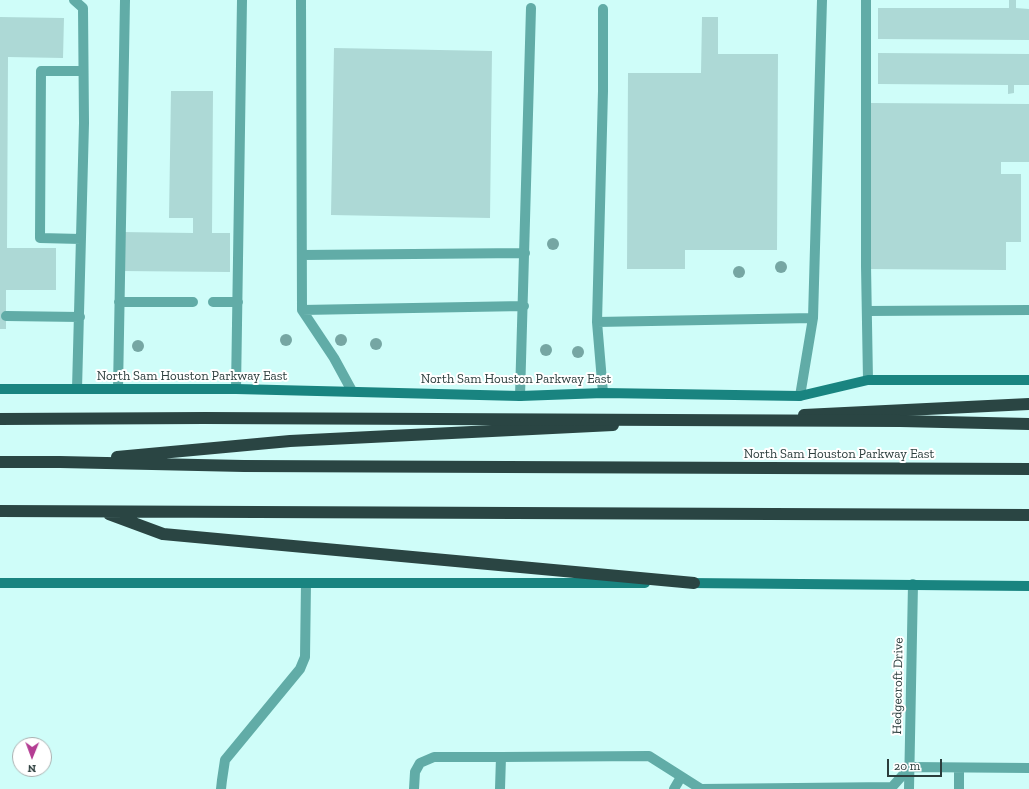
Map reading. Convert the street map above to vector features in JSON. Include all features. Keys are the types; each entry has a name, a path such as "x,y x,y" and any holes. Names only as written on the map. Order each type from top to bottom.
{"highway":[{"path":"60,462 290,441 1029,404"},
{"path":"0,419 213,418 884,421 1029,424"},
{"name":"North Sam Houston Parkway East","path":"0,462 244,466 1029,469"},
{"path":"0,511 1029,515"},
{"path":"101,511 163,534 694,583"}],"main road":[{"name":"North Sam Houston Parkway East","path":"0,389 236,389 520,396 603,393 800,396 868,380 1029,380"},
{"path":"0,583 694,583 1029,586"}],"street":[{"path":"74,0 83,8 82,239 77,389"},
{"path":"118,389 124,0"},
{"path":"236,389 242,0"},
{"path":"301,0 302,310 334,358 352,391"},
{"path":"800,396 813,318 822,0"},
{"path":"866,0 868,380"},
{"path":"520,396 524,306 531,8"},
{"path":"603,9 603,91 597,322 603,393"},
{"path":"82,239 40,238 40,71 83,71"},
{"path":"302,255 525,253"},
{"path":"119,302 193,302"},
{"path":"214,302 238,302"},
{"path":"302,310 524,306"},
{"path":"867,311 1029,310"},
{"path":"6,316 80,317"},
{"path":"597,322 813,318"},
{"path":"222,789 225,760 300,669 305,657 306,583"},
{"name":"Hedgecroft Drive","path":"910,789 913,584"},
{"path":"414,789 415,772 420,763 434,757 649,756 701,789 892,787 910,767 1029,768"},
{"path":"500,789 501,757"},
{"path":"958,789 959,768"},
{"path":"674,789 681,776"}],"building":[{"path":"1009,0 1016,0 1016,8 1029,9 1029,40 878,39 878,8 1009,8"},
{"path":"0,17 64,18 63,58 8,57 7,248 56,248 56,290 6,290 6,329 0,329"},
{"path":"702,17 718,17 718,54 778,54 777,250 685,250 685,269 627,269 628,73 701,73"},
{"path":"334,48 492,51 490,218 331,215"},
{"path":"878,53 1029,54 1029,85 1014,85 1014,93 1008,94 1008,85 878,84"},
{"path":"171,91 213,91 212,233 230,233 230,272 121,271 121,232 193,233 193,218 169,218"},
{"path":"869,103 1029,104 1029,162 1001,162 1001,174 1021,174 1021,242 1006,242 1006,270 868,269"}]}
